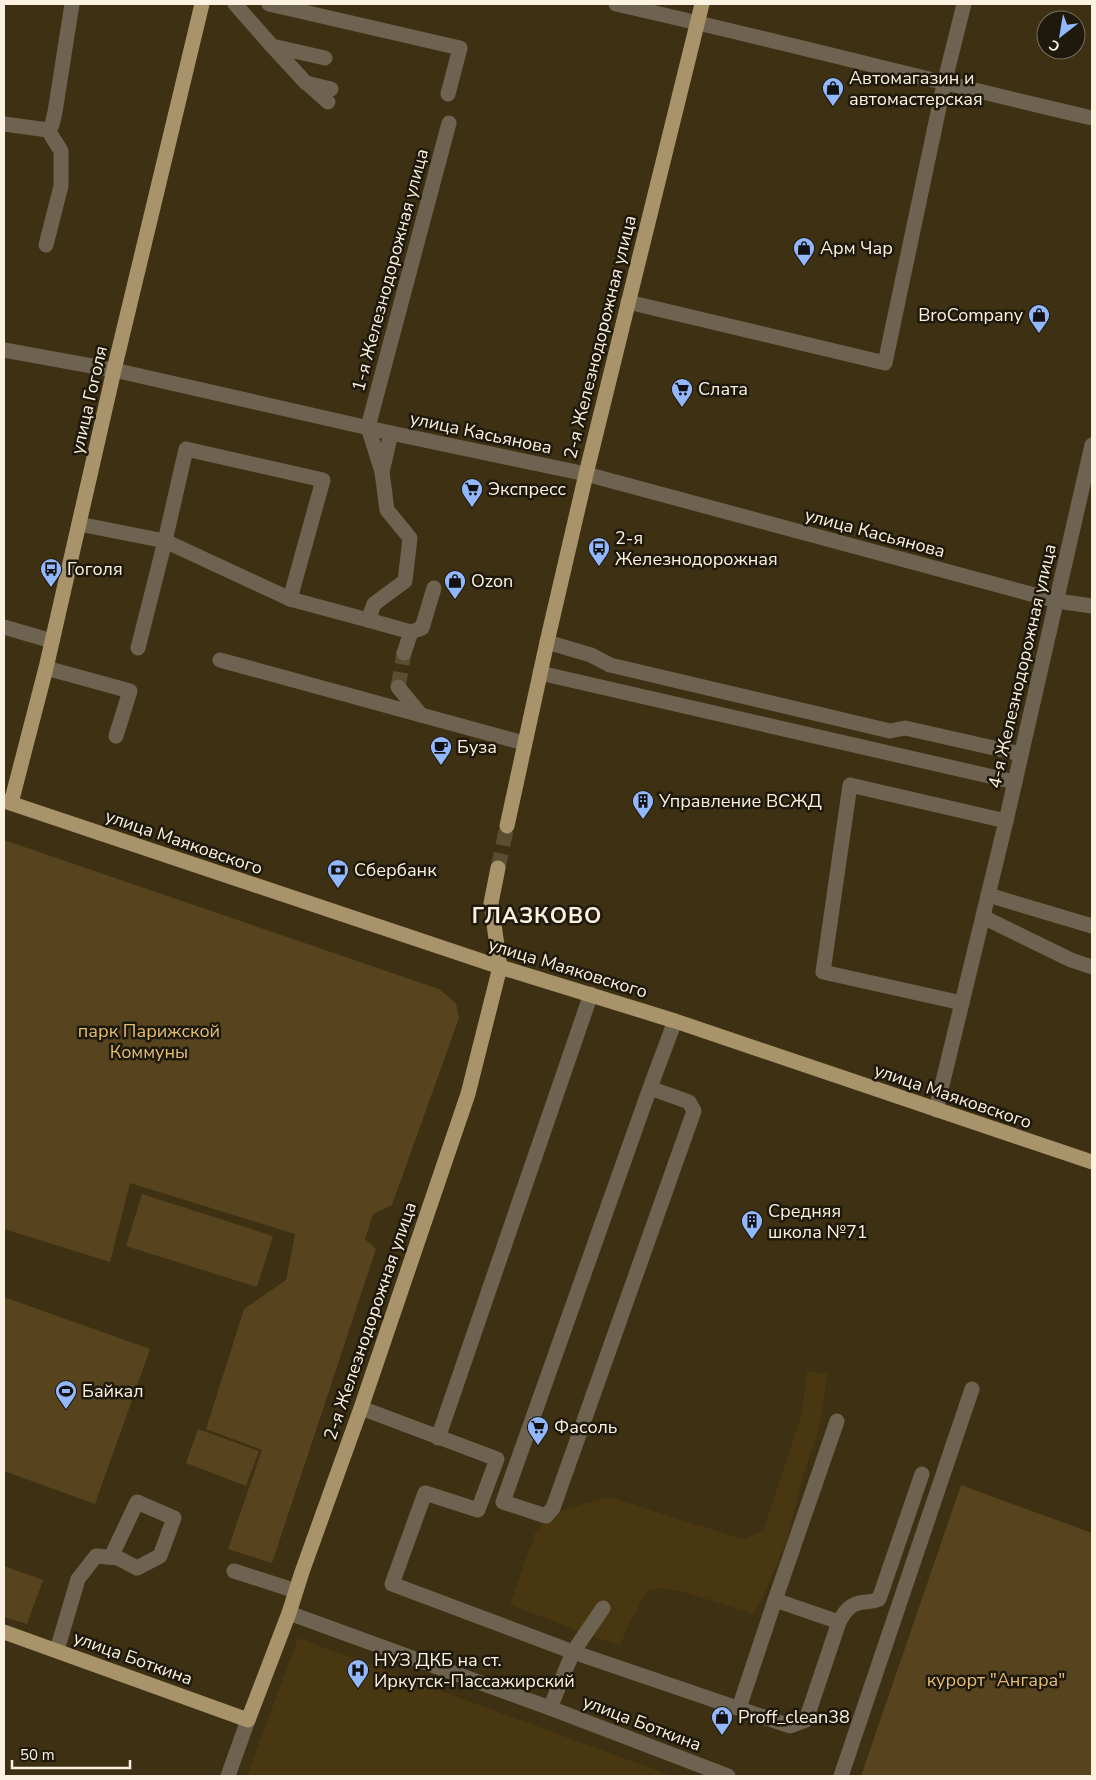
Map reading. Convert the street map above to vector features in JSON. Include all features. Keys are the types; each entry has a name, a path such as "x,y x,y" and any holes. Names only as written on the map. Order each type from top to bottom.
{"main road":[{"name":"улица Гоголя","path":"7,802 46,668 114,370 202,4"},
{"name":"2-я Железнодорожная улица","path":"507,826 524,743 586,474 702,4"},
{"name":"улица Маяковского","path":"7,802 500,968 591,994 674,1021 1092,1162"},
{"name":"2-я Железнодорожная улица","path":"248,1720 289,1613 468,1094 500,968 491,904 498,868"},
{"name":"улица Боткина","path":"4,1632 248,1720"}],"street":[{"path":"48,130 52,125 56,112 72,4"},
{"path":"235,4 306,83 330,95"},
{"path":"269,4 460,48 448,94"},
{"path":"616,4 1092,118"},
{"path":"628,302 885,363 944,84 964,4"},
{"path":"272,46 326,58"},
{"name":"1-я Железнодорожная улица","path":"368,427 449,123"},
{"path":"4,124 48,130"},
{"path":"46,245 61,186 61,151 48,130"},
{"name":"улица Касьянова","path":"4,350 114,370 391,433 586,474 1057,601 1092,606"},
{"path":"368,427 382,472 387,510 410,538 405,581 374,604 368,620"},
{"path":"382,472 391,433"},
{"name":"4-я Железнодорожная улица","path":"936,1110 1015,782 1092,446"},
{"path":"138,648 186,449 323,480 290,599"},
{"path":"80,524 165,541 290,599 411,632 422,628 434,588"},
{"path":"4,627 52,641"},
{"path":"404,653 411,632"},
{"path":"547,642 591,655 610,665 740,696 890,731 905,728 1021,754"},
{"path":"220,660 524,743"},
{"path":"46,668 130,691 116,736"},
{"path":"540,673 1015,782"},
{"path":"398,687 421,715"},
{"path":"962,1003 823,972 850,786 1006,820"},
{"path":"988,895 1092,926"},
{"path":"983,917 1064,956 1092,967"},
{"path":"438,1438 591,994"},
{"path":"650,1088 689,1102 694,1112 553,1508 546,1516 503,1502 650,1088 674,1021"},
{"path":"841,1776 972,1389"},
{"path":"361,1408 497,1459 478,1510 425,1493 392,1584 574,1652 790,1726 806,1720 839,1622 846,1610 858,1602 873,1603 879,1599 922,1474"},
{"path":"739,1708 837,1421"},
{"path":"56,1650 79,1576 96,1556 118,1558 137,1568 160,1556 174,1518 137,1502 111,1557"},
{"path":"234,1571 296,1592"},
{"path":"775,1600 839,1622"},
{"path":"550,1708 574,1652 603,1608"},
{"name":"улица Боткина","path":"289,1613 550,1708 728,1776"},
{"name":"2-я Железнодорожная улица","path":"228,1776 248,1720"}],"shaded area":[{"path":"807,1371 828,1374 819,1429 801,1482 788,1538 761,1601 753,1614 681,1591 660,1588 647,1591 626,1630 620,1646 510,1605 535,1533 547,1519 565,1509 609,1497 742,1539 763,1531 802,1413"},
{"name":"НУЗ ДКБ на ст. Иркутск-Пассажирский","path":"298,1638 574,1740 673,1776 247,1776"}],"green space":[{"name":"парк Парижской Коммуны","path":"4,840 439,989 456,1003 459,1018 392,1205 373,1214 365,1239 376,1249 272,1563 228,1549 262,1450 206,1429 244,1309 286,1280 295,1234 130,1183 110,1262 4,1229"},
{"path":"142,1194 273,1236 257,1287 126,1246"},
{"name":"Байкал","path":"4,1297 150,1349 95,1504 4,1471"},
{"path":"198,1429 259,1451 246,1486 186,1463"},
{"name":"курорт \"Ангара\"","path":"961,1485 1092,1533 1092,1776 861,1776"},
{"path":"4,1566 43,1580 27,1624 4,1617"}],"tunnel":[{"path":"398,687 404,653"},
{"path":"498,868 507,826"}],"place":[{"name":"Автомагазин и автомастерская","path":"833,107"},
{"name":"Арм Чар","path":"804,267"},
{"name":"BroCompany","path":"1039,334"},
{"name":"Слата","path":"682,408"},
{"name":"Экспресс","path":"472,508"},
{"name":"2-я Железнодорожная","path":"599,567"},
{"name":"Гоголя","path":"51,588"},
{"name":"Ozon","path":"455,600"},
{"name":"Буза","path":"441,766"},
{"name":"Управление ВСЖД","path":"643,820"},
{"name":"Сбербанк","path":"338,889"},
{"name":"Средняя школа №71","path":"752,1240"},
{"name":"Байкал","path":"66,1410"},
{"name":"Фасоль","path":"538,1446"},
{"name":"НУЗ ДКБ на ст. Иркутск-Пассажирский","path":"358,1689"},
{"name":"Proff_clean38","path":"722,1736"}],"district":[{"name":"ГЛАЗКОВО","path":"537,916"}]}
